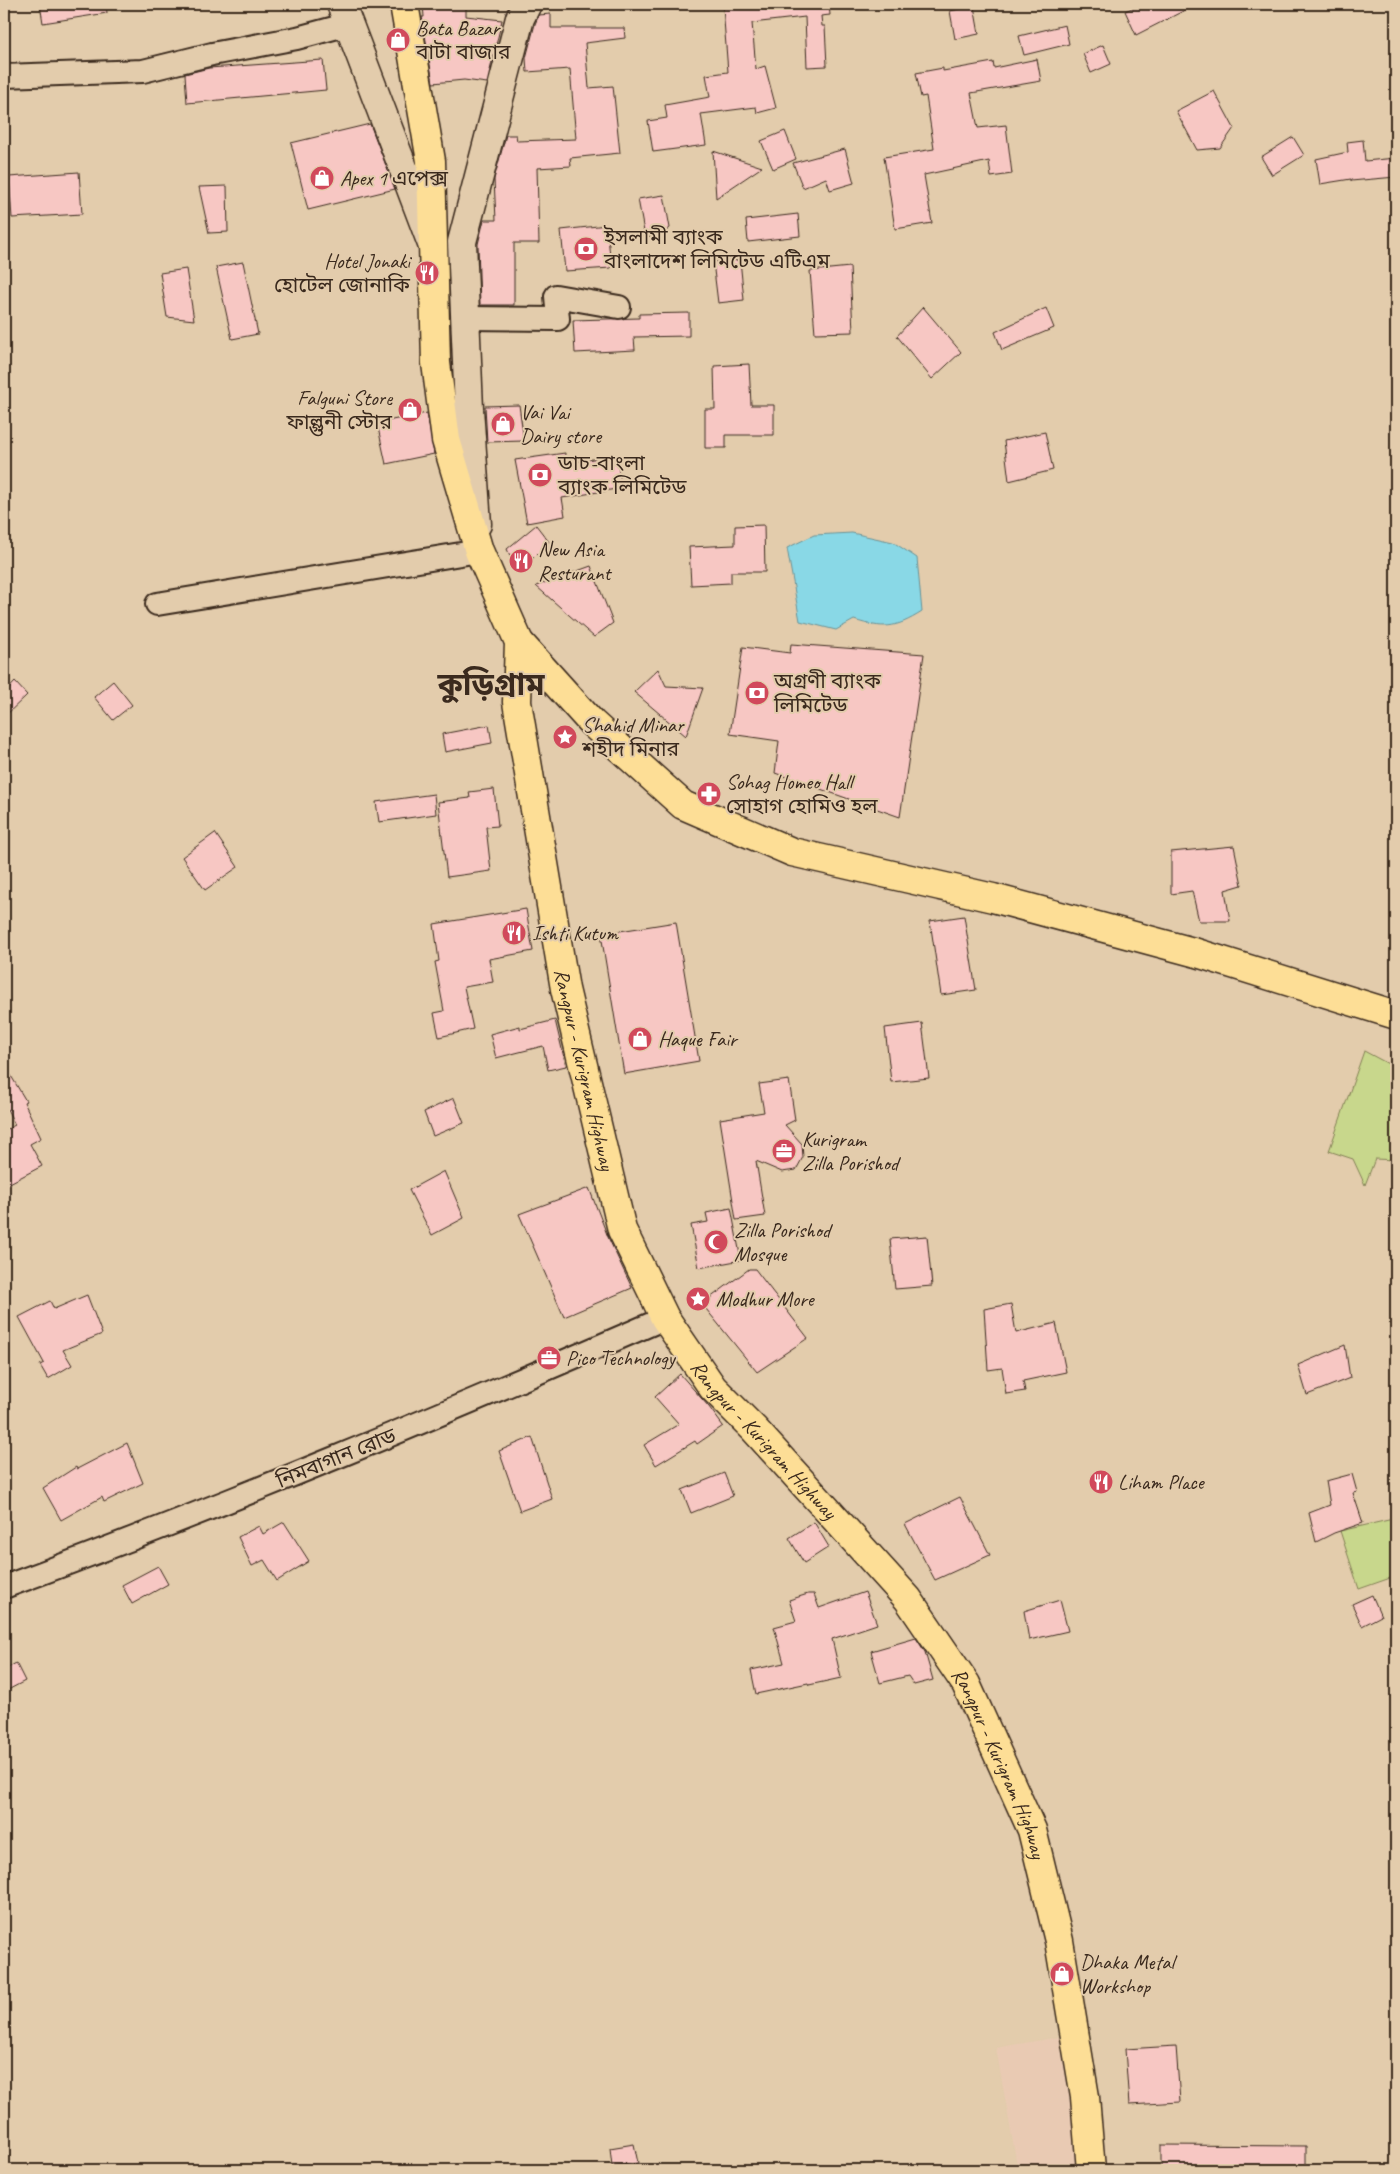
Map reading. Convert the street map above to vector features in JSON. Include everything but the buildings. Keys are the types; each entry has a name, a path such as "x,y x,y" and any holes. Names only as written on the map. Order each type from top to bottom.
{"main road":[{"path":"404,4 431,161 436,363 446,440 479,551 519,642 592,723 683,805 792,852 993,898 1188,950 1396,1015"},
{"name":"Rangpur - Kurigram Highway","path":"519,642 517,702 565,989 622,1230 665,1318 713,1388 754,1429 908,1599 966,1684 1032,1830 1059,1941 1085,2097 1091,2170"}],"street":[{"path":"156,604 479,551 468,409 462,242 520,18 526,4"},
{"path":"4,76 143,71 212,54 297,38 345,14 432,245"},
{"path":"465,318 558,319 556,296 620,307"},
{"name":"নিমবাগান রোড","path":"4,1587 105,1550 411,1428 665,1318"}],"shaded area":[{"path":"1059,2037 1082,2168 1069,2170 1018,2170 996,2048"}],"green space":[{"path":"1364,1051 1396,1068 1396,1160 1375,1159 1365,1185 1353,1159 1329,1151"},
{"path":"1393,1519 1396,1526 1396,1576 1359,1589 1340,1531"}],"water":[{"path":"852,533 893,542 917,558 922,612 904,622 889,626 873,625 854,620 836,630 800,621 787,548 814,535"}],"place":[{"name":"Bata Bazar বাটা বাজার","path":"398,40"},
{"name":"Apex 1 এপেক্স","path":"322,178"},
{"name":"ইসলামী ব্যাংক বাংলাদেশ লিমিটেড এটিএম","path":"586,249"},
{"name":"Hotel Jonaki হোটেল জোনাকি","path":"427,273"},
{"name":"Falguni Store ফাল্গুনী স্টোর","path":"410,410"},
{"name":"Vai Vai Dairy store","path":"503,424"},
{"name":"ডাচ-বাংলা ব্যাংক লিমিটেড","path":"540,475"},
{"name":"New Asia Resturant","path":"521,561"},
{"name":"অগ্রণী ব্যাংক লিমিটেড","path":"757,693"},
{"name":"Shahid Minar শহীদ মিনার","path":"565,737"},
{"name":"Sohag Homeo Hall সোহাগ হোমিও হল","path":"709,794"},
{"name":"Ishti Kutum","path":"514,933"},
{"name":"Haque Fair","path":"640,1039"},
{"name":"Kurigram Zilla Porishod","path":"784,1151"},
{"name":"Zilla Porishod Mosque","path":"716,1242"},
{"name":"Modhur More","path":"698,1299"},
{"name":"Pico Technology","path":"549,1358"},
{"name":"Liham Place","path":"1101,1482"},
{"name":"Dhaka Metal Workshop","path":"1062,1974"}],"district":[{"name":"কুড়িগ্রাম","path":"491,684"}]}
